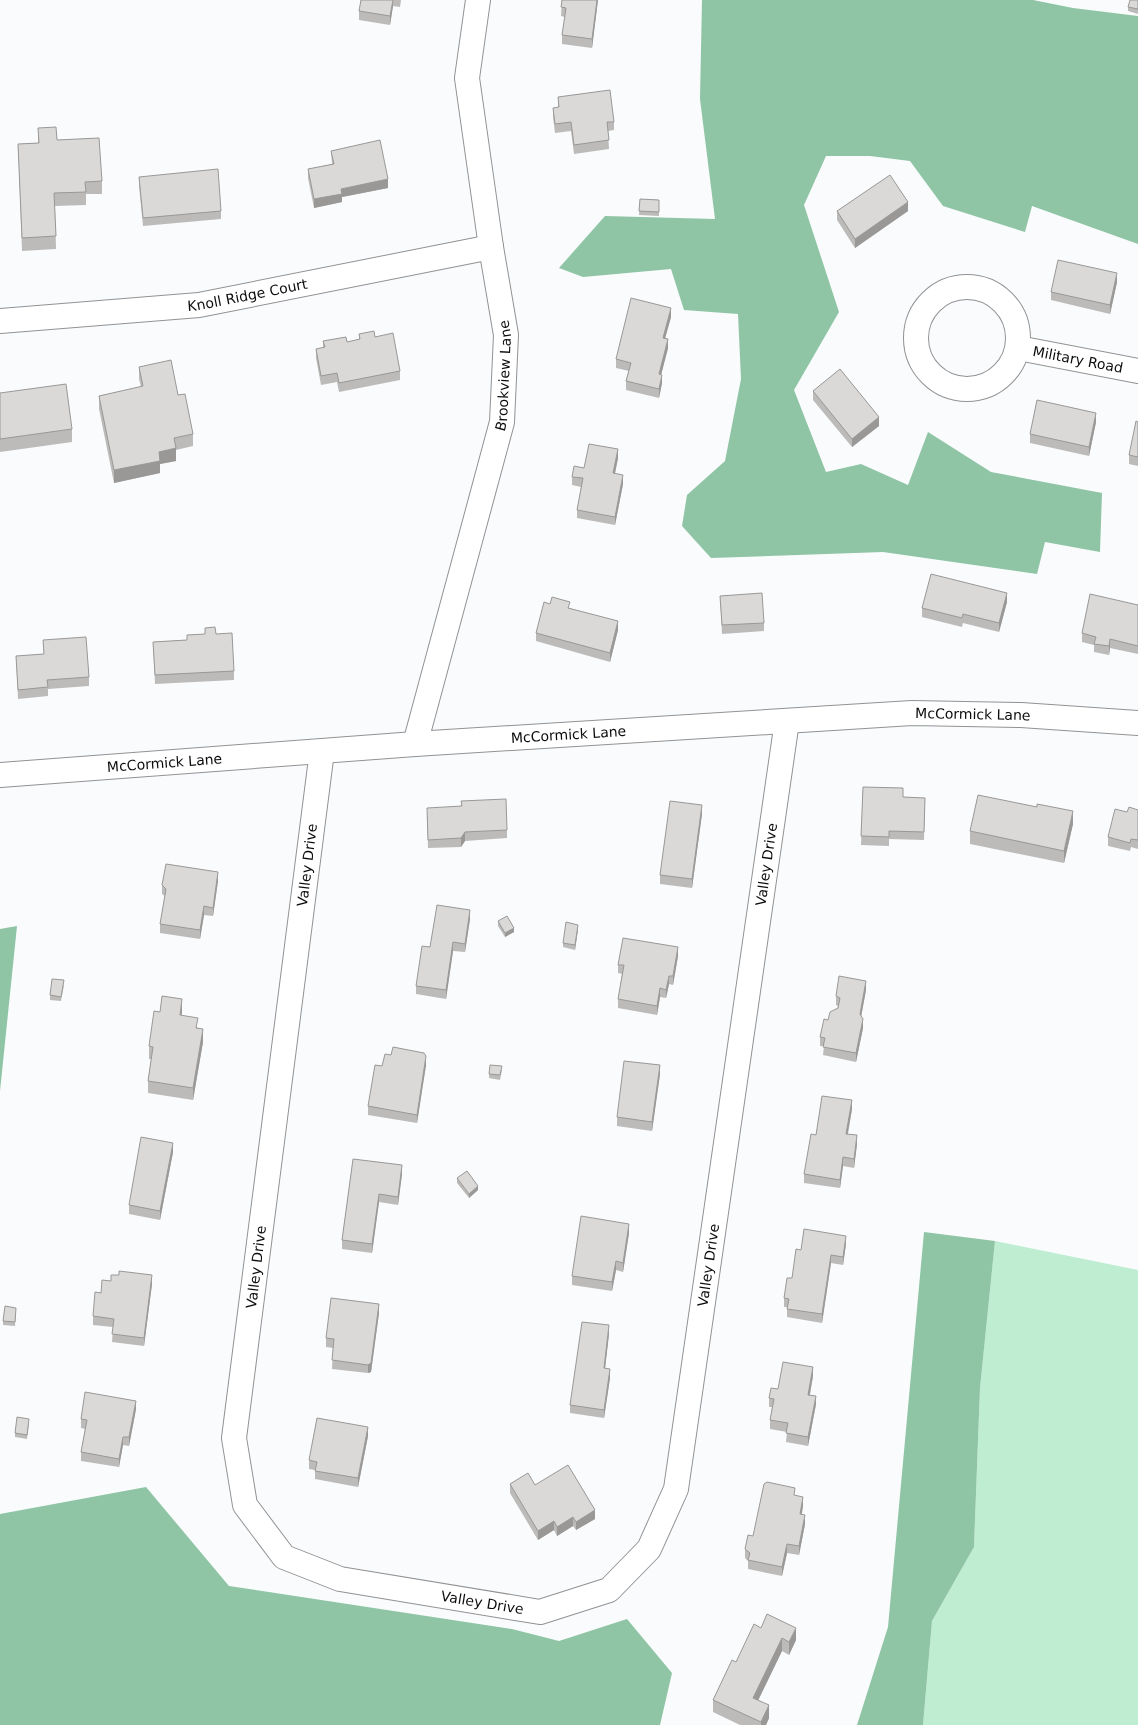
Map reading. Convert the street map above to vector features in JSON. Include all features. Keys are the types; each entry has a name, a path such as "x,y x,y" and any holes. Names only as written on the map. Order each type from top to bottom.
{"street":[{"name":"Brookview Lane","path":"415,744 502,422 506,335 491,248 467,78 478,0"},
{"name":"Knoll Ridge Court","path":"0,320 199,305 491,248"},
{"name":"Military Road","path":"969,287 983,289 997,296 1007,306 1015,319 1018,333 1018,348 1013,362 999,378 980,388 965,390 951,387 938,381 927,371 920,358 916,344 917,330 921,316 929,304 941,294 954,288 969,287"},
{"name":"Military Road","path":"1018,348 1138,371"},
{"name":"McCormick Lane","path":"0,775 415,744 912,714 1021,715 1138,723"},
{"name":"Valley Drive","path":"322,751 234,1438 245,1505 284,1557 340,1580 540,1612 609,1590 649,1549 676,1489 787,721"}],"green space":[{"path":"702,0 1033,0 1073,8 1138,16 1138,244 1032,206 1025,232 943,206 910,161 870,156 826,156 804,205 839,312 794,390 826,472 861,464 908,485 928,432 991,472 1102,493 1100,552 1045,542 1037,574 883,552 711,558 682,526 687,495 725,461 741,379 738,314 684,310 671,269 583,277 559,268 605,216 715,219 700,99"},
{"path":"17,926 0,1091 0,929"},
{"path":"924,1232 995,1241 980,1388 974,1547 932,1621 923,1725 857,1725 888,1627"},
{"path":"995,1241 1138,1270 1138,1725 923,1725 932,1621 974,1547 980,1388"},
{"path":"146,1487 229,1586 512,1629 559,1641 627,1619 672,1673 660,1725 0,1725 0,1514"}],"building":[{"path":"361,0 393,0 390,16 359,11"},
{"path":"562,0 597,0 592,39 562,35 566,8 561,7"},
{"path":"1130,0 1138,0 1138,9 1128,7"},
{"path":"610,90 614,122 607,122 609,140 574,145 571,122 555,124 553,108 559,107 558,97"},
{"path":"56,127 57,140 99,138 102,181 85,182 86,192 54,193 56,236 22,238 18,144 39,143 38,128"},
{"path":"380,140 388,179 341,189 342,194 314,199 308,169 334,164 331,151"},
{"path":"218,169 221,211 143,218 139,177"},
{"path":"890,175 908,202 855,239 837,211"},
{"path":"640,199 659,200 659,212 639,211"},
{"path":"1058,260 1117,273 1110,305 1051,292"},
{"path":"631,298 671,308 663,338 668,339 659,374 662,375 659,389 626,381 631,363 616,359"},
{"path":"374,331 375,337 393,333 400,371 339,383 337,373 321,376 316,349 325,347 323,341 346,337 347,342 360,339 359,334"},
{"path":"171,360 178,395 185,394 193,434 174,438 176,448 159,452 160,461 114,470 99,396 143,386 139,367"},
{"path":"840,369 879,417 852,439 813,391"},
{"path":"66,384 72,429 0,439 0,393"},
{"path":"1037,400 1096,413 1089,447 1030,434"},
{"path":"1136,421 1138,422 1138,457 1129,455"},
{"path":"589,444 618,449 613,473 623,475 615,517 577,510 583,478 572,477 574,466 584,468"},
{"path":"931,574 1007,593 999,623 963,614 962,618 922,608"},
{"path":"762,593 764,623 722,625 720,596"},
{"path":"1090,594 1138,605 1138,646 1110,639 1109,646 1094,644 1096,637 1082,633"},
{"path":"552,597 570,602 568,608 618,621 610,653 536,633 544,602 550,604"},
{"path":"215,627 216,634 232,633 234,671 155,675 153,642 187,640 187,635 205,634 205,628"},
{"path":"86,637 89,677 47,680 48,687 18,690 16,656 44,654 43,640"},
{"path":"863,787 903,788 903,797 925,798 924,832 889,831 889,837 861,836"},
{"path":"978,795 1037,807 1037,804 1073,811 1064,851 970,831"},
{"path":"506,799 507,830 465,832 461,838 428,840 427,808 462,806 461,801"},
{"path":"670,801 702,805 692,879 660,875"},
{"path":"1129,807 1138,810 1138,840 1131,839 1130,843 1108,837 1115,809 1127,812"},
{"path":"166,864 218,872 213,908 204,906 200,930 160,924 166,889 162,885"},
{"path":"437,905 470,910 465,944 453,942 446,990 416,986 422,946 430,947"},
{"path":"507,916 514,928 505,933 498,921"},
{"path":"566,922 578,925 575,945 563,943"},
{"path":"623,938 678,947 673,976 669,976 666,990 660,988 657,1006 618,999 624,965 618,965"},
{"path":"839,976 866,981 860,1014 863,1019 856,1053 823,1047 825,1038 820,1037 824,1019 828,1020 830,1012 838,1008 840,998 836,996"},
{"path":"52,979 64,980 61,997 50,995"},
{"path":"162,996 182,999 180,1015 198,1018 196,1028 203,1029 193,1088 148,1081 153,1047 149,1046 154,1011 160,1012"},
{"path":"393,1047 424,1053 426,1056 417,1115 368,1106 375,1065 382,1066 385,1054 391,1055"},
{"path":"624,1061 660,1065 652,1122 617,1117"},
{"path":"490,1065 502,1066 500,1075 489,1074"},
{"path":"822,1096 852,1100 846,1134 857,1135 854,1159 843,1157 840,1180 804,1174 811,1134 816,1135"},
{"path":"141,1137 173,1143 160,1211 129,1205"},
{"path":"353,1159 402,1165 398,1197 379,1194 372,1244 342,1240"},
{"path":"467,1171 478,1186 469,1194 457,1178"},
{"path":"581,1216 629,1224 623,1263 616,1261 612,1282 572,1276"},
{"path":"804,1229 846,1236 843,1257 831,1255 822,1314 787,1309 789,1299 784,1298 787,1278 792,1278 796,1249 801,1250"},
{"path":"119,1271 152,1275 144,1338 112,1334 114,1319 93,1316 95,1292 101,1293 102,1280 111,1281 111,1275 119,1275"},
{"path":"331,1298 379,1304 371,1363 368,1365 332,1360 334,1339 326,1338"},
{"path":"5,1306 16,1308 15,1322 3,1321"},
{"path":"582,1322 609,1325 604,1368 610,1369 604,1410 570,1405"},
{"path":"783,1362 813,1367 808,1395 816,1396 808,1437 786,1433 788,1423 770,1420 774,1399 769,1398 771,1388 778,1389"},
{"path":"85,1392 136,1401 129,1437 123,1437 119,1459 81,1452 87,1420 81,1419"},
{"path":"17,1417 29,1419 27,1435 15,1433"},
{"path":"317,1418 368,1427 358,1478 315,1471 317,1462 309,1460"},
{"path":"568,1465 595,1510 576,1522 573,1517 557,1527 554,1521 538,1531 510,1484 528,1473 535,1485"},
{"path":"767,1482 795,1488 794,1495 803,1497 800,1514 805,1515 799,1546 787,1544 782,1567 748,1560 750,1553 745,1549 748,1535 753,1536 764,1484"},
{"path":"767,1614 796,1628 789,1642 782,1638 753,1698 769,1705 761,1722 713,1700 732,1660 736,1662 754,1624 761,1628"}]}
